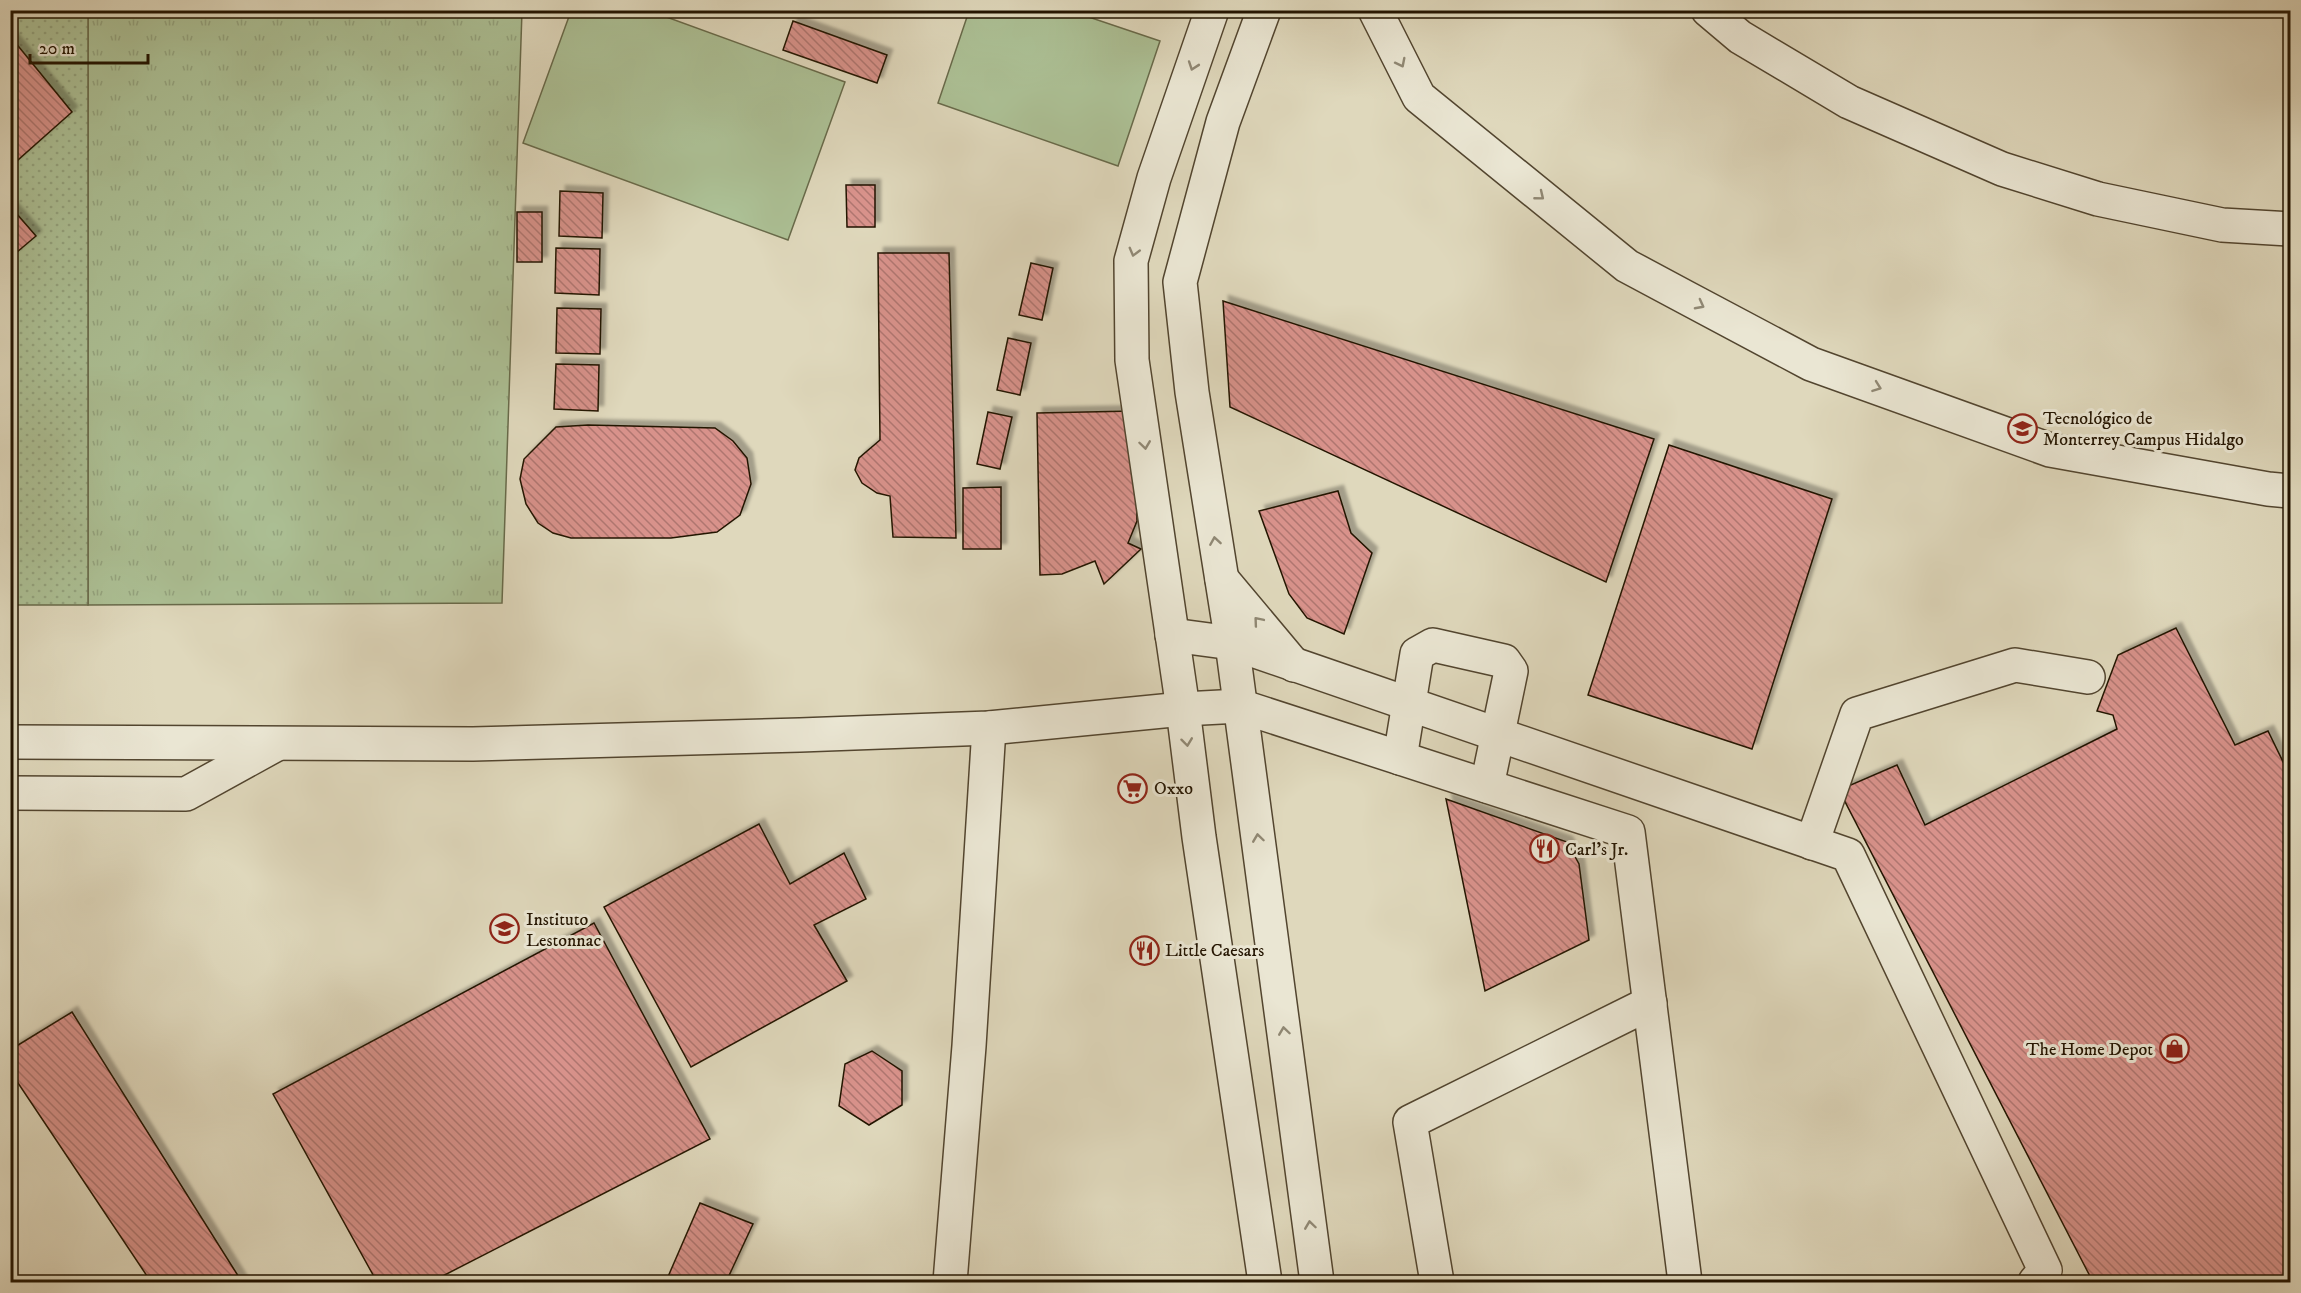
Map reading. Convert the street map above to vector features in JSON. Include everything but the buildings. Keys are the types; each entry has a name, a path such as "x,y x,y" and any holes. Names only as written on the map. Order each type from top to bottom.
{"street":[{"path":"1212,10 1154,178 1131,261 1132,360 1183,709 1200,849 1265,1282"},
{"path":"1264,10 1223,122 1180,282 1192,392 1232,643 1317,1282"},
{"path":"1375,10 1419,97 1551,205 1627,266 1811,364 2050,450 2290,491"},
{"path":"1708,10 1740,38 1850,102 2002,169 2098,199 2222,225 2290,229"},
{"path":"1221,577 1294,665"},
{"path":"1172,635 1232,643 1848,855 2045,1270 2035,1282"},
{"path":"1400,758 1417,654 1433,645 1504,661 1511,671 1487,786"},
{"path":"1812,843 1857,714 2016,665 2088,677"},
{"path":"10,742 473,744 989,728 1183,709 1240,706 1628,831"},
{"path":"950,1282 969,1046 989,728"},
{"path":"10,793 186,794 278,743"},
{"path":"1627,779 1628,831 1685,1282"},
{"path":"1437,1282 1410,1122 1650,1003"}],"green space":[{"path":"11,11 88,11 88,605 11,605"},
{"path":"88,11 522,11 502,603 88,605"},
{"path":"571,11 650,11 845,82 788,240 523,143"},
{"path":"969,11 1071,11 1160,41 1118,166 938,103"}],"place":[{"name":"Tecnológico de Monterrey Campus Hidalgo","path":"2022,428"},
{"name":"Oxxo","path":"1133,788"},
{"name":"Carl's Jr.","path":"1544,849"},
{"name":"Instituto Lestonnac","path":"505,929"},
{"name":"Little Caesars","path":"1144,950"},
{"name":"The Home Depot","path":"2174,1049"}]}
